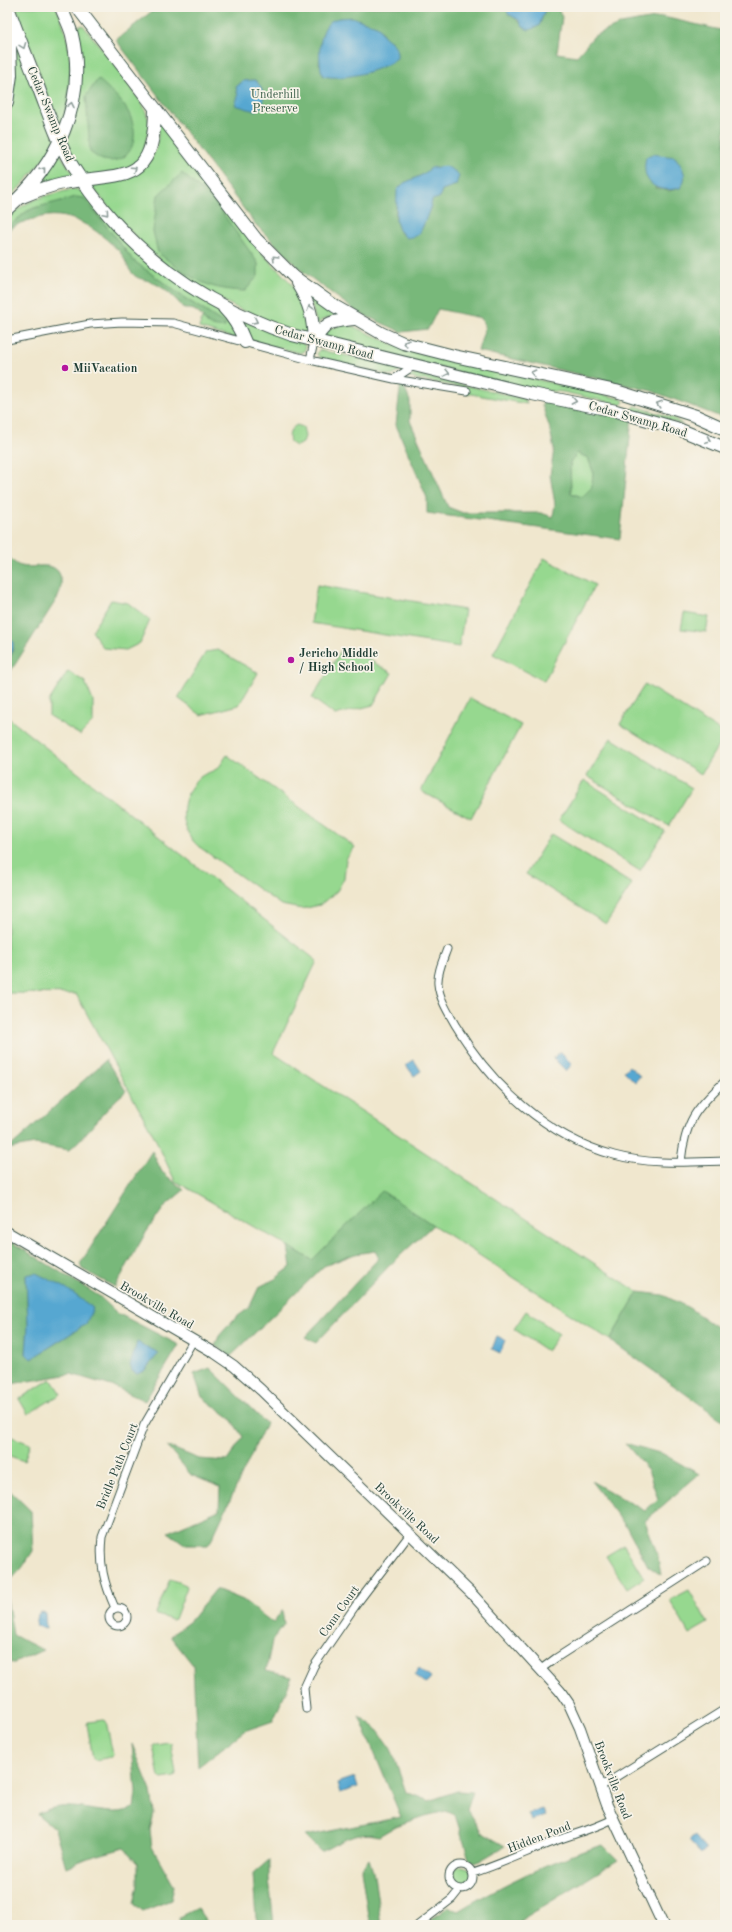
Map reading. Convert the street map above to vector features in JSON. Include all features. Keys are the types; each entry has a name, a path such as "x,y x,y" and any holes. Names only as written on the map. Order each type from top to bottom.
{"main road":[{"path":"7,209 19,198 46,167 60,142 71,109 76,72 72,35 60,7"},
{"name":"Cedar Swamp Road","path":"77,7 256,239 294,277 354,319 381,333 422,348 616,391 696,416 725,429"},
{"path":"7,103 11,75 9,8"},
{"name":"Cedar Swamp Road","path":"9,8 60,142 73,167 100,206 142,251 184,284 268,327 314,342 532,394 616,411 676,428 725,448"},
{"path":"19,198 42,188 64,183 119,177 130,172 140,165 148,155 153,144 155,108"},
{"path":"294,277 310,305 313,320 314,342"},
{"path":"217,302 231,315 239,327 245,342"},
{"path":"314,342 323,326 334,321 354,319"}],"street":[{"path":"7,340 90,324 156,322 189,327 310,360 394,379 467,391"},
{"path":"310,360 314,342"},
{"path":"394,379 415,365"},
{"path":"447,949 438,978 439,992 465,1041 505,1090 545,1123 592,1148 631,1159 681,1162 725,1162"},
{"path":"681,1162 683,1142 691,1119 706,1100 725,1081"},
{"name":"Brookville Road","path":"7,1232 234,1366 261,1390 471,1593 541,1669 569,1704 580,1728 600,1787 613,1819 663,1925"},
{"name":"Bridle Path Court","path":"115,1608 102,1576 100,1552 102,1537 144,1425 192,1341"},
{"name":"Conn Court","path":"306,1710 304,1688 314,1666 356,1605 410,1534"},
{"path":"541,1669 707,1561"},
{"path":"600,1787 725,1710"},
{"name":"Hidden Pond","path":"473,1873 548,1844 595,1828 613,1819"},
{"path":"418,1925 452,1899 460,1889 471,1884 473,1873 464,1865 457,1866 451,1871 451,1882 460,1889"}],"green space":[{"path":"16,7 56,7 62,21 69,51 70,81 61,127 58,126"},
{"name":"Underhill Preserve","path":"170,7 506,7 509,13 519,21 523,27 539,26 546,7 557,7 562,17 557,53 577,56 594,36 621,24 643,20 663,17 725,31 725,383 720,393 721,417 652,391 478,351 485,327 481,318 438,309 428,329 402,332 357,312 302,271 256,225 116,40 151,12","holes":["352,17 379,27 385,38 392,42 390,63 368,72 352,74 342,78 319,64 324,32 333,22","255,80 236,104 238,96 236,87 243,81","671,157 675,157 684,172 683,184 680,188 669,191 655,188","422,175 456,185 442,190 441,193 432,200 432,204 423,227 402,235 397,222 396,209 404,183"]},
{"path":"83,25 119,70 143,105 150,123 142,157 130,169 84,177 64,141 74,28"},
{"path":"15,41 56,141 33,172 7,200 7,126 15,81"},
{"path":"98,79 125,107 131,118 133,126 133,143 130,150 120,159 112,161 103,160 90,152 86,96"},
{"path":"160,122 259,250 290,282 300,296 307,315 308,337 239,309 195,285 174,271 131,232 90,185 105,183 130,176 149,162 155,152 158,139 158,123"},
{"path":"58,151 75,176 50,182 45,181 47,170"},
{"path":"182,173 214,201 258,263 258,276 245,291 218,288 208,285 188,275 158,253 153,231 158,195"},
{"path":"75,189 87,193 123,234 216,302 244,341 199,328 202,318 208,324 209,314 134,261 84,198 34,208 26,212 7,228 7,219 23,206 38,198"},
{"path":"76,197 84,198 134,261 183,297 225,324 225,327 213,326 206,322 194,310 184,309 173,296 164,289 136,276 130,270 120,252 111,243 92,228 81,222 59,216 47,216 19,224 12,227 7,232 7,228 26,212 34,208"},
{"path":"308,293 337,313 337,315 322,320 317,324"},
{"path":"239,319 304,344 306,347 304,351 300,353 248,340"},
{"path":"346,323 403,349 622,399 624,402 621,405 563,392 537,390 325,341 321,332"},
{"path":"319,350 403,368 392,376 320,358 317,354"},
{"path":"417,374 525,399 527,404 465,393 466,388 405,377"},
{"path":"401,380 410,401 410,421 448,507 463,513 541,513 553,517 555,504 550,475 554,450 550,429 542,405 544,400 632,417 620,539 427,513 427,498 396,425","holes":["577,453 588,458 593,471 592,487 582,497 571,493 570,463"]},
{"path":"635,406 674,418 683,425 632,410"},
{"path":"297,425 303,427 305,436 303,443 296,446 290,442 289,437 291,430"},
{"path":"577,453 588,458 593,471 592,487 582,497 571,493 570,463"},
{"path":"7,554 18,565 26,567 52,567 61,577 61,587 58,597 7,677 7,660 12,654 13,641 7,636"},
{"path":"544,558 595,585 544,681 493,654"},
{"path":"317,585 465,610 459,647 311,623"},
{"path":"111,600 128,603 150,620 140,643 126,650 103,648 92,631"},
{"path":"684,613 709,617 706,632 681,629"},
{"path":"218,650 258,673 239,705 201,715 178,698 206,652"},
{"path":"352,650 392,673 373,705 335,715 312,698 340,652"},
{"path":"68,671 85,682 93,701 93,722 80,735 49,716 49,701"},
{"path":"645,684 725,734 701,774 620,724"},
{"path":"470,698 521,725 471,818 421,791"},
{"path":"7,717 317,961 273,1053 638,1292 610,1340 382,1192 312,1260 175,1181 155,1138 76,994 7,993 7,890 12,890 7,875"},
{"path":"611,738 692,788 669,826 587,776"},
{"path":"227,755 355,847 346,859 344,878 337,891 320,905 302,909 281,905 198,846 191,839 184,821 185,803 188,794 192,785 199,778 218,768"},
{"path":"584,780 665,831 640,871 559,820"},
{"path":"551,834 632,884 606,924 526,874"},
{"path":"106,1060 126,1091 69,1150 35,1144 8,1149"},
{"path":"152,1151 162,1172 184,1190 165,1206 145,1234 115,1287 82,1269 80,1264"},
{"path":"382,1191 433,1225 389,1266 316,1343 305,1337 379,1258 375,1251 355,1254 324,1266 231,1356 215,1346 219,1336 234,1319 249,1308 259,1287 275,1279 291,1267 288,1246 312,1260"},
{"path":"7,1239 99,1296 117,1313 179,1345 145,1401 115,1387 71,1374 11,1384 7,1377","holes":["26,1275 86,1324 31,1359 26,1354 28,1325","159,1353 144,1371 137,1374 132,1371"]},
{"path":"638,1292 663,1295 689,1308 725,1333 725,1422 610,1340"},
{"path":"526,1311 559,1334 547,1351 514,1329"},
{"path":"210,1368 266,1423 212,1539 208,1545 186,1545 168,1532 219,1510 220,1487 191,1475 167,1446 199,1459 227,1461 243,1437 230,1418 202,1397 194,1374"},
{"path":"51,1379 61,1394 28,1414 19,1399"},
{"path":"7,1435 30,1444 24,1461 7,1455"},
{"path":"625,1443 663,1454 699,1474 645,1521 657,1553 661,1575 648,1566 628,1529 591,1481 645,1511 658,1499 648,1470"},
{"path":"7,1488 31,1511 33,1551 22,1568 7,1584"},
{"path":"624,1545 644,1578 627,1589 606,1556"},
{"path":"170,1579 186,1585 187,1587 175,1619 172,1620 157,1615 156,1613"},
{"path":"216,1589 243,1600 273,1623 282,1610 284,1624 272,1641 266,1671 292,1677 273,1721 244,1731 198,1767 193,1665 170,1636 190,1621"},
{"path":"689,1590 708,1623 689,1634 670,1600"},
{"path":"7,1598 13,1635 43,1650 14,1663 7,1662"},
{"path":"359,1716 376,1728 391,1749 406,1792 429,1801 457,1791 473,1792 467,1810 481,1832 505,1846 476,1863 470,1861 455,1815 446,1811 421,1817 396,1826 379,1836 363,1835 349,1838 321,1852 305,1836 401,1817"},
{"path":"106,1721 113,1755 111,1757 96,1760 93,1759 87,1724 88,1722"},
{"path":"168,1742 171,1743 176,1773 175,1777 162,1779 159,1777 153,1746"},
{"path":"132,1744 151,1791 154,1813 150,1830 152,1847 174,1886 171,1900 143,1911 134,1904 138,1885 138,1863 124,1848 88,1858 66,1867 55,1829 37,1814 57,1807 76,1807 116,1812 134,1808 136,1792"},
{"path":"603,1845 618,1860 521,1920 520,1925 425,1925 447,1907 458,1911 492,1891 547,1865"},
{"path":"369,1859 374,1875 381,1925 371,1925 368,1916 361,1869"},
{"path":"269,1860 269,1879 274,1925 259,1925 256,1918 253,1874"},
{"path":"461,1866 469,1869 472,1877 469,1885 461,1888 453,1885 450,1877 453,1869"},
{"path":"197,1908 209,1925 180,1925 179,1917"}],"water":[{"path":"506,7 546,7 539,26 529,30 523,27 519,20 508,14"},
{"path":"352,17 379,27 384,36 395,47 397,58 382,67 362,74 340,77 323,76 320,63 320,45 324,29 333,20"},
{"path":"255,80 260,85 262,91 263,105 255,111 235,105 238,96 236,87 243,81"},
{"path":"652,154 675,157 684,172 683,184 680,188 658,188 648,180 645,166 646,157"},
{"path":"446,166 456,172 459,176 456,185 442,190 439,198 432,200 427,217 419,234 406,238 399,230 396,221 397,190 404,183 422,175 431,168"},
{"path":"7,636 13,641 13,646 7,660"},
{"path":"560,1052 572,1064 566,1071 553,1058"},
{"path":"414,1060 421,1071 414,1076 406,1065"},
{"path":"629,1066 640,1076 635,1082 624,1071"},
{"path":"36,1273 66,1288 93,1308 86,1324 31,1359 26,1354 28,1325 26,1275"},
{"path":"497,1336 505,1340 500,1353 492,1349"},
{"path":"137,1342 159,1353 144,1371 137,1374 132,1371 130,1365"},
{"path":"40,1612 45,1613 46,1628 36,1626 38,1614"},
{"path":"419,1668 431,1677 426,1684 414,1675"},
{"path":"355,1777 358,1787 340,1793 337,1783"},
{"path":"543,1809 546,1816 531,1821 528,1814"},
{"path":"695,1836 706,1849 701,1854 689,1841"}],"place":[{"name":"MiiVacation","path":"65,368"},
{"name":"Jericho Middle / High School","path":"291,660"}]}
